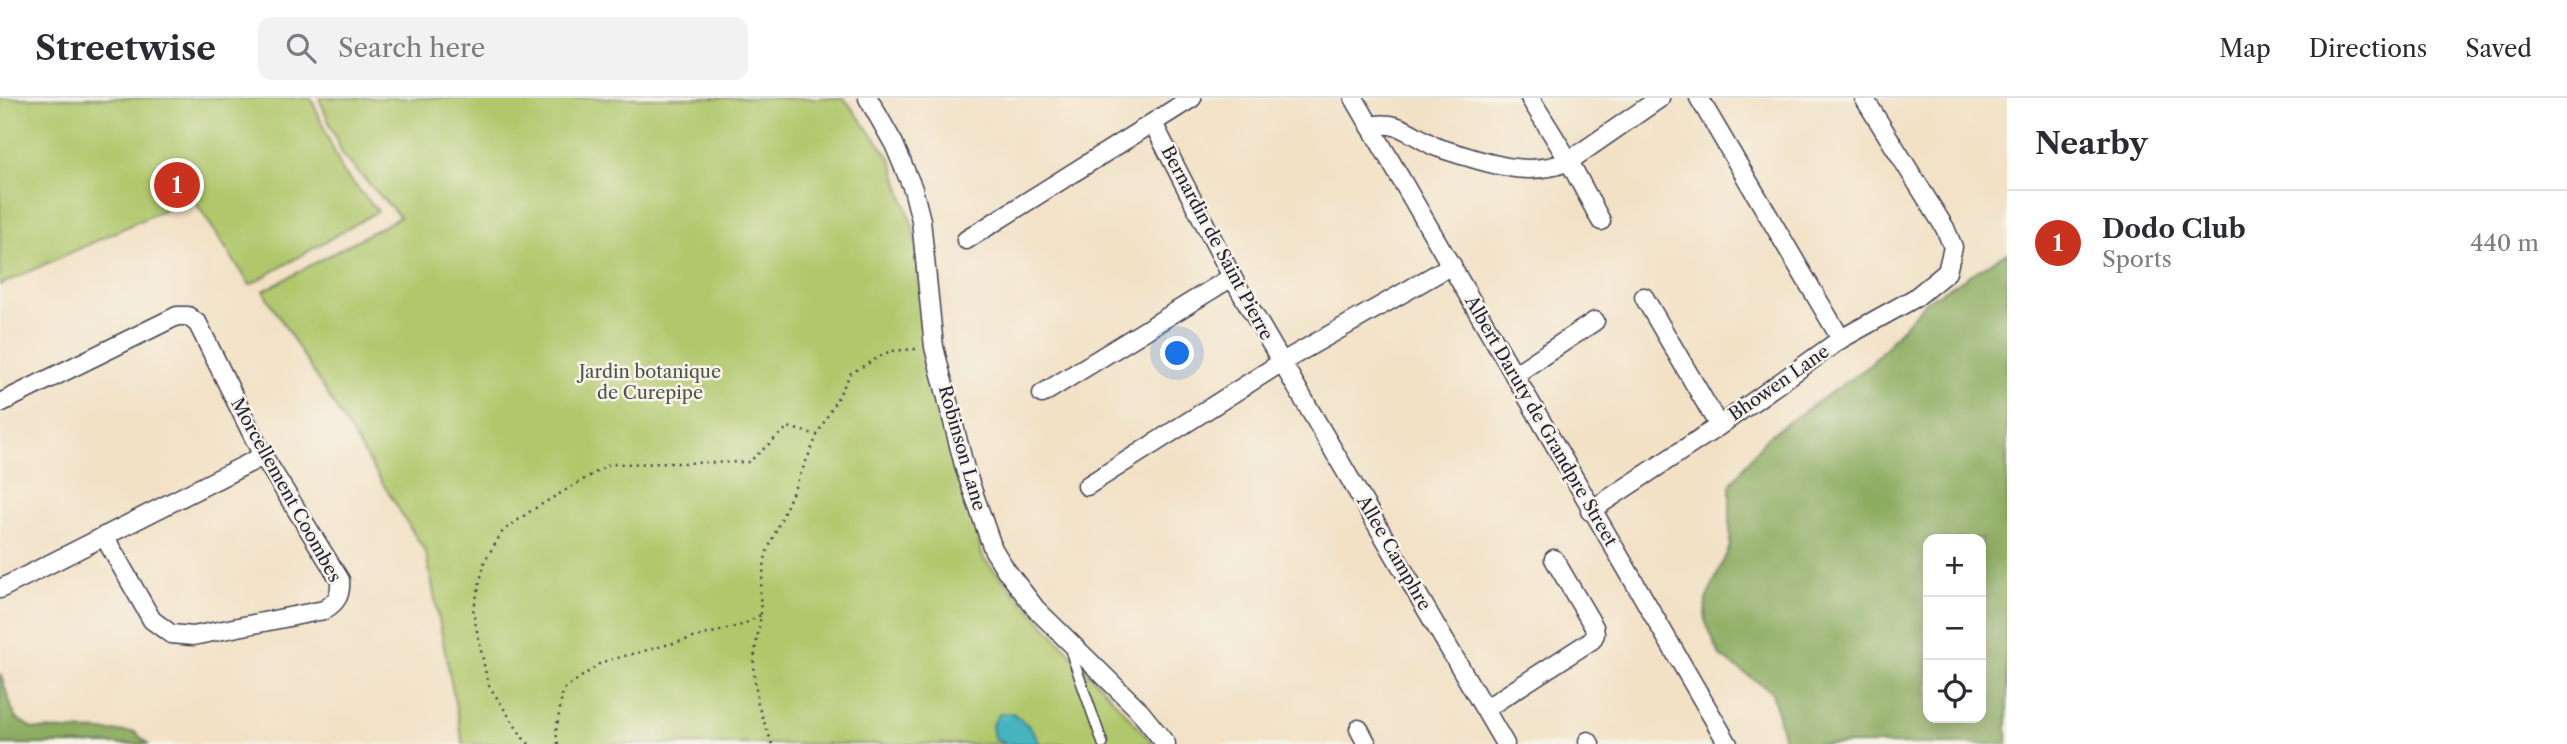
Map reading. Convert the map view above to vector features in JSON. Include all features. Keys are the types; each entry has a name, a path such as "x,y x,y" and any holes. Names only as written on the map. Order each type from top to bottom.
{"street":[{"name":"Robinson Lane","path":"869,98 894,144 913,189 921,220 934,347 965,469 993,549 1036,609 1137,708 1166,744"},
{"path":"966,240 1192,98"},
{"name":"Albert Daruty de Grandpre Street","path":"1354,98 1590,510 1728,744"},
{"path":"1531,98 1601,221"},
{"path":"1370,126 1395,124 1436,147 1506,167 1538,169 1555,167 1569,161 1660,98"},
{"path":"1699,98 1841,339"},
{"name":"Bhowen Lane","path":"1590,510 1718,426 1841,339 1915,298 1947,272 1953,247 1945,228 1864,98"},
{"name":"Bernardin de Saint Pierre","path":"1153,122 1232,277 1282,362"},
{"path":"1087,486 1282,362 1452,265"},
{"path":"1042,394 1232,277"},
{"path":"1644,297 1718,426"},
{"name":"Morcellement Coombes","path":"0,402 177,316 188,316 198,324 263,456 340,580 341,592 335,604 324,610 192,636 171,634 152,620 104,536"},
{"path":"1514,375 1595,321"},
{"name":"Allee Camphre","path":"1282,362 1505,744"},
{"path":"0,589 263,456"},
{"path":"1485,709 1592,640 1595,634 1594,627 1554,559"}],"lane":[{"path":"1072,645 1072,656 1104,744"}],"path":[{"path":"772,744 758,705 753,665 761,615 760,593 766,554 817,435 851,373 890,351 934,347"},
{"path":"529,744 488,684 473,612 485,560 503,531 531,510 610,464 749,462 788,427 817,435"},
{"path":"558,744 556,732 563,690 602,662 742,625 761,615"}],"green space":[{"path":"0,98 311,98 343,172 378,211 250,285 192,197 0,285"},
{"name":"Jardin botanique de Curepipe","path":"319,98 844,98 891,159 913,228 931,362 983,558 1154,744 463,744 426,553 263,291 400,217 343,156"},
{"path":"2007,253 2007,744 1785,744 1772,692 1720,656 1705,620 1706,600 1730,546 1730,485 1767,437 1869,366 1925,302"},
{"path":"0,673 15,717 33,729 135,732 148,744 0,744"}],"water":[{"path":"1013,713 1031,728 1040,744 1006,744 994,739 992,725 999,714"}],"place":[{"name":"Dodo Club","path":"177,185"}]}
